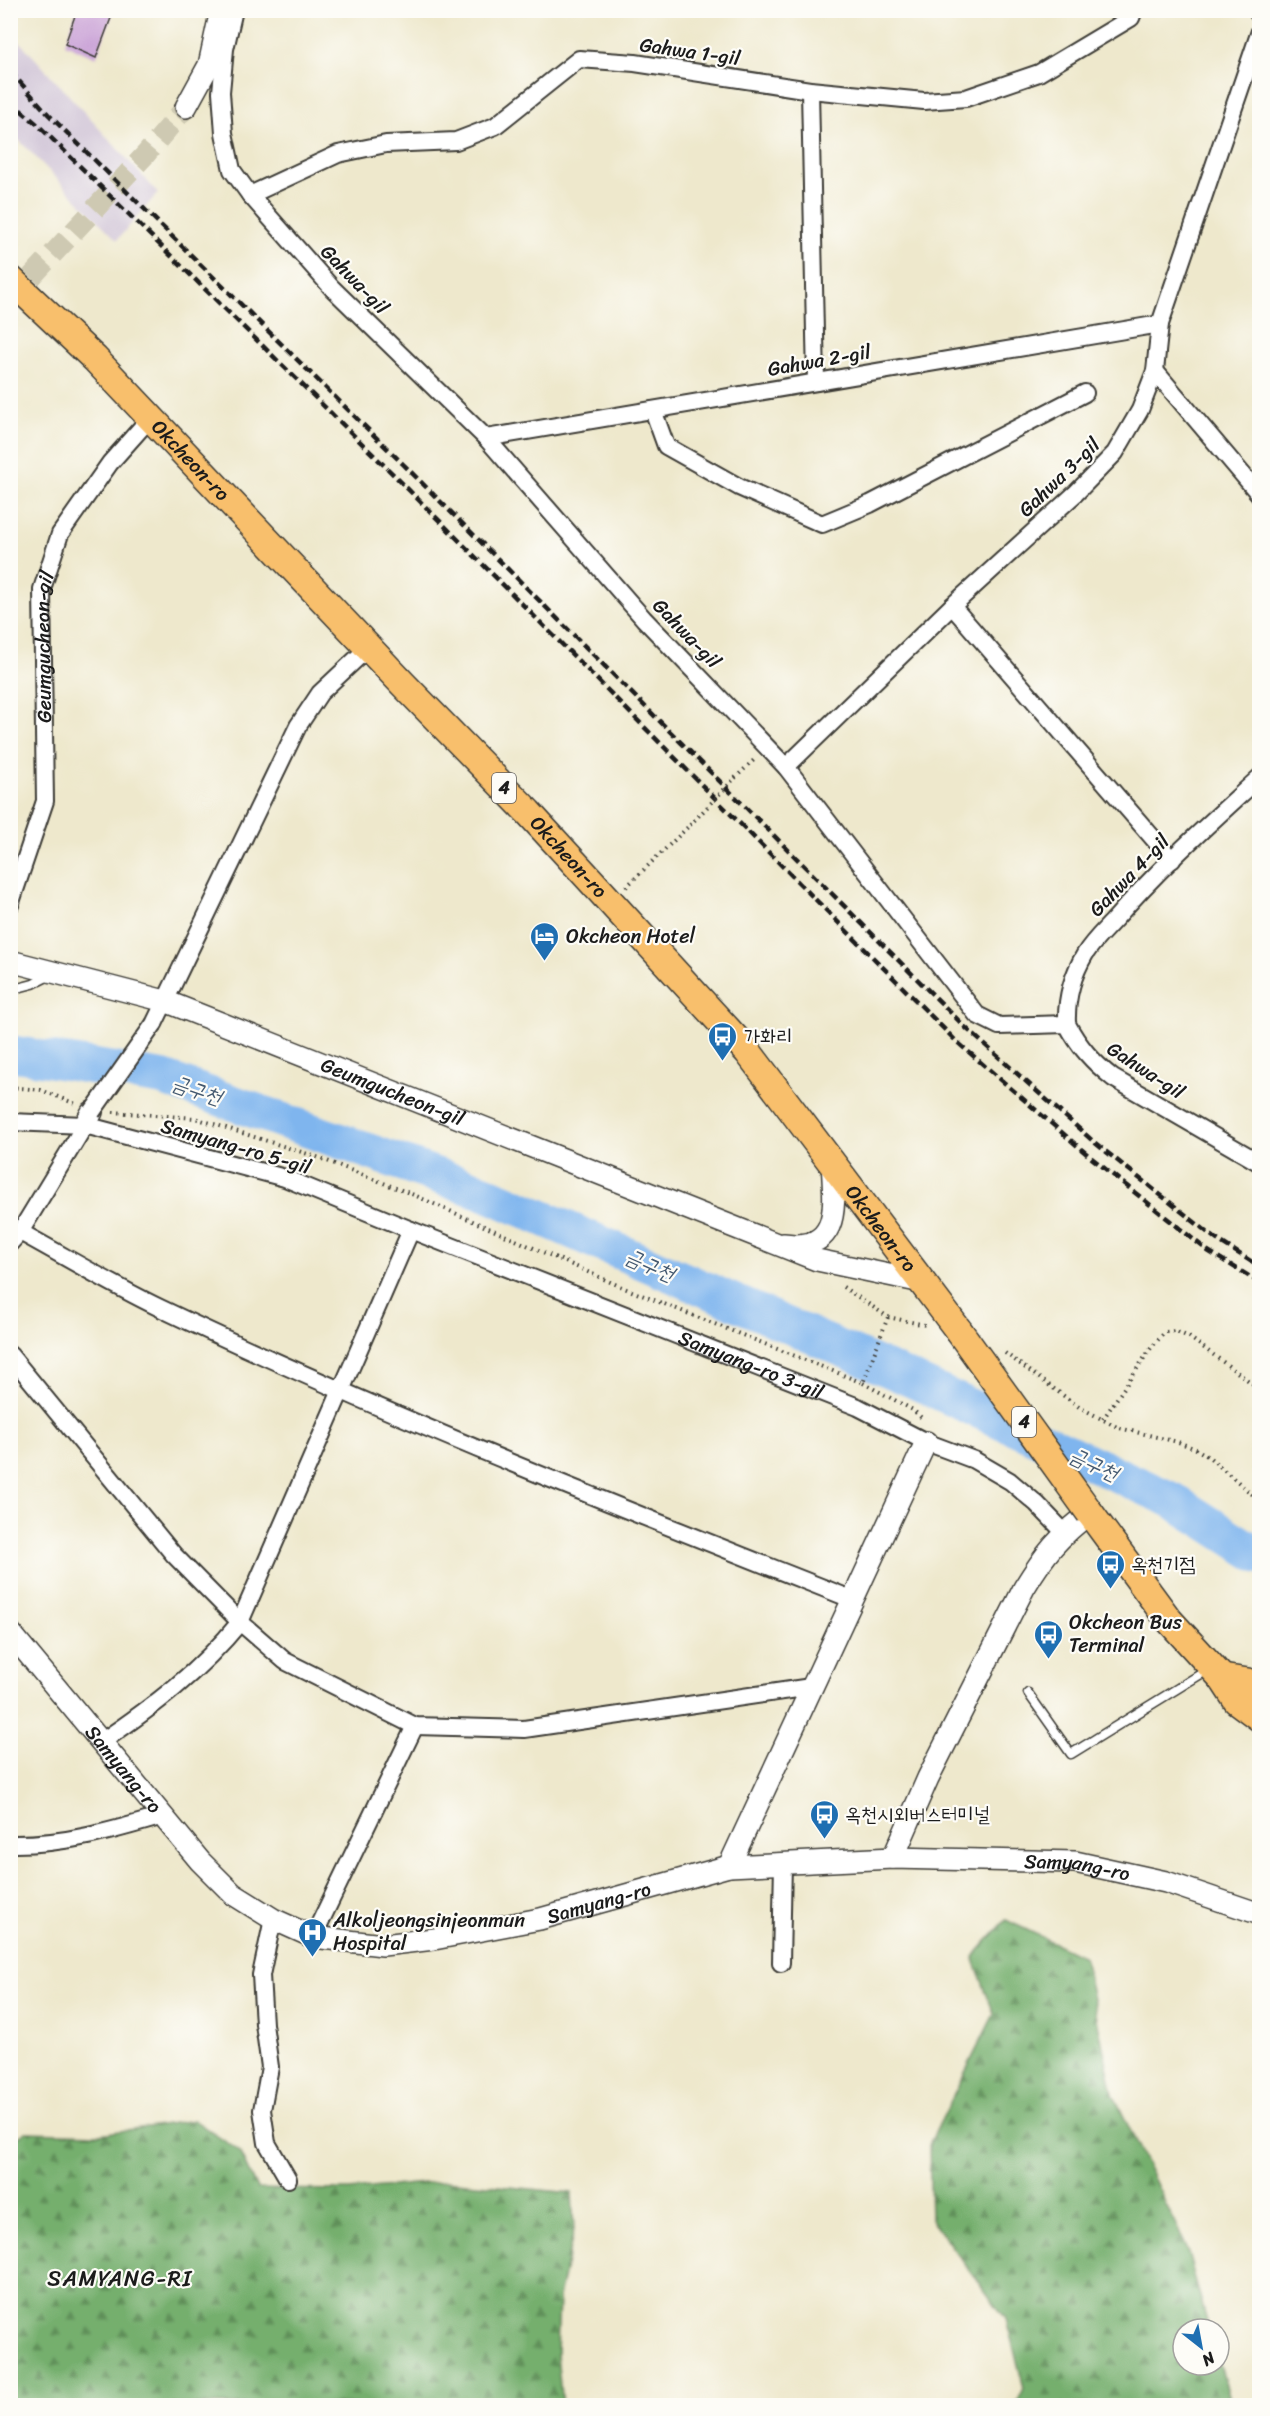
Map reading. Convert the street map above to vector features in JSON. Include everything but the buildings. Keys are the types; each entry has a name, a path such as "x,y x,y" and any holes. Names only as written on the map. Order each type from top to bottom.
{"main road":[{"name":"Okcheon-ro","path":"10,279 95,359 151,417 528,812 748,1052 922,1282 946,1329"},
{"name":"4","path":"946,1329 1090,1513 1168,1619 1217,1673 1237,1701 1260,1718"},
{"path":"1217,1673 1248,1682 1260,1690"}],"street":[{"path":"186,107 209,65 221,10"},
{"name":"Gahwa-gil","path":"234,10 225,49 221,92 224,133 232,170 250,195 332,288 486,438 644,619 786,767 976,1015 999,1026 1067,1024 1093,1062 1113,1078 1260,1162"},
{"name":"Gahwa 1-gil","path":"250,195 338,154 386,144 456,141 495,126 579,59 635,63 810,90 924,101 966,98 1039,73 1131,18 1134,10"},
{"path":"1256,10 1260,16"},
{"name":"Gahwa 3-gil","path":"786,767 952,606 1075,494 1115,453 1140,410 1155,371 1160,324 1260,31"},
{"path":"810,90 816,382"},
{"name":"Gahwa 2-gil","path":"486,438 1160,324"},
{"path":"1155,371 1260,495"},
{"path":"653,410 666,446 739,487 822,524 870,504 1085,393"},
{"name":"Geumgucheon-gil","path":"10,905 45,801 42,589 48,566 60,534 77,508 110,463 151,417"},
{"path":"952,606 1172,860"},
{"path":"369,647 320,693 298,726 154,1024 92,1114 15,1237 159,1307 341,1390 556,1483 851,1599"},
{"name":"Gahwa 4-gil","path":"1067,1024 1066,1005 1073,980 1086,952 1126,905 1260,777"},
{"name":"Geumgucheon-gil","path":"10,961 165,1001 768,1241"},
{"name":"Samyang-ro 5-gil","path":"10,1122 92,1114 285,1178 411,1230"},
{"path":"768,1241 801,1246 815,1241 828,1232 832,1214 832,1161"},
{"path":"101,1742 151,1708 195,1672 240,1622 411,1230"},
{"name":"Samyang-ro 3-gil","path":"411,1230 858,1407 926,1442 974,1460 1010,1481 1037,1504 1064,1532"},
{"path":"768,1241 818,1260 922,1282"},
{"path":"10,1355 174,1555 240,1622 285,1661 415,1726 524,1729 811,1687"},
{"path":"729,1866 851,1599 926,1442"},
{"path":"893,1858 928,1778 1024,1588 1041,1560 1064,1532 1090,1513"},
{"name":"Samyang-ro","path":"10,1632 200,1861 233,1894 273,1919 314,1937 383,1945 540,1919 729,1866 893,1858 1075,1862 1166,1882 1260,1914"},
{"path":"314,1937 415,1726"},
{"path":"10,1844 41,1845 101,1834 163,1816"},
{"path":"782,1963 783,1863"},
{"path":"273,1919 261,1975 270,2067 262,2110 267,2143 288,2179"}],"lane":[{"path":"10,990 33,984 54,973"},
{"path":"1028,1693 1071,1754 1217,1673"}],"path":[{"path":"610,902 744,770"},
{"path":"10,1087 41,1090 92,1114 195,1118 317,1157 414,1194 520,1243 863,1383 888,1317"},
{"path":"836,1281 888,1317 946,1329"},
{"path":"1103,1419 1151,1348 1166,1332 1175,1331 1189,1337 1260,1389"},
{"path":"997,1348 1079,1407 1119,1428 1178,1442 1196,1449 1209,1457 1260,1501"}],"shaded area":[{"path":"10,31 158,193 117,240 11,132"}],"green space":[{"path":"1006,1920 1084,1957 1113,2094 1186,2246 1206,2317 1171,2317 1171,2377 1224,2377 1232,2405 1016,2405 1024,2388 1006,2319 931,2219 929,2145 994,2014 973,1957"},
{"path":"194,2120 239,2151 257,2189 349,2190 446,2181 572,2193 574,2230 559,2297 557,2354 562,2405 11,2405 11,2142 26,2132 100,2134"}],"waterway":[{"name":"금구천","path":"10,1053 163,1078 483,1192 906,1377 1172,1500 1260,1556"}],"tunnel":[{"path":"10,300 146,154 186,107"}],"railway":[{"path":"10,71 49,115 403,464 966,1028 1094,1142 1216,1239 1260,1267"},
{"path":"10,101 37,124 394,475 956,1041 1088,1155 1208,1251 1260,1283"}],"place":[{"name":"Okcheon Hotel","path":"545,962"},
{"name":"가화리","path":"723,1062"},
{"name":"옥천기점","path":"1110,1590"},
{"name":"Okcheon Bus Terminal","path":"1048,1660"},
{"name":"옥천시외버스터미널","path":"824,1840"},
{"name":"Alkoljeongsinjeonmun Hospital","path":"312,1958"}],"district":[{"name":"SAMYANG-RI","path":"120,2278"}]}
